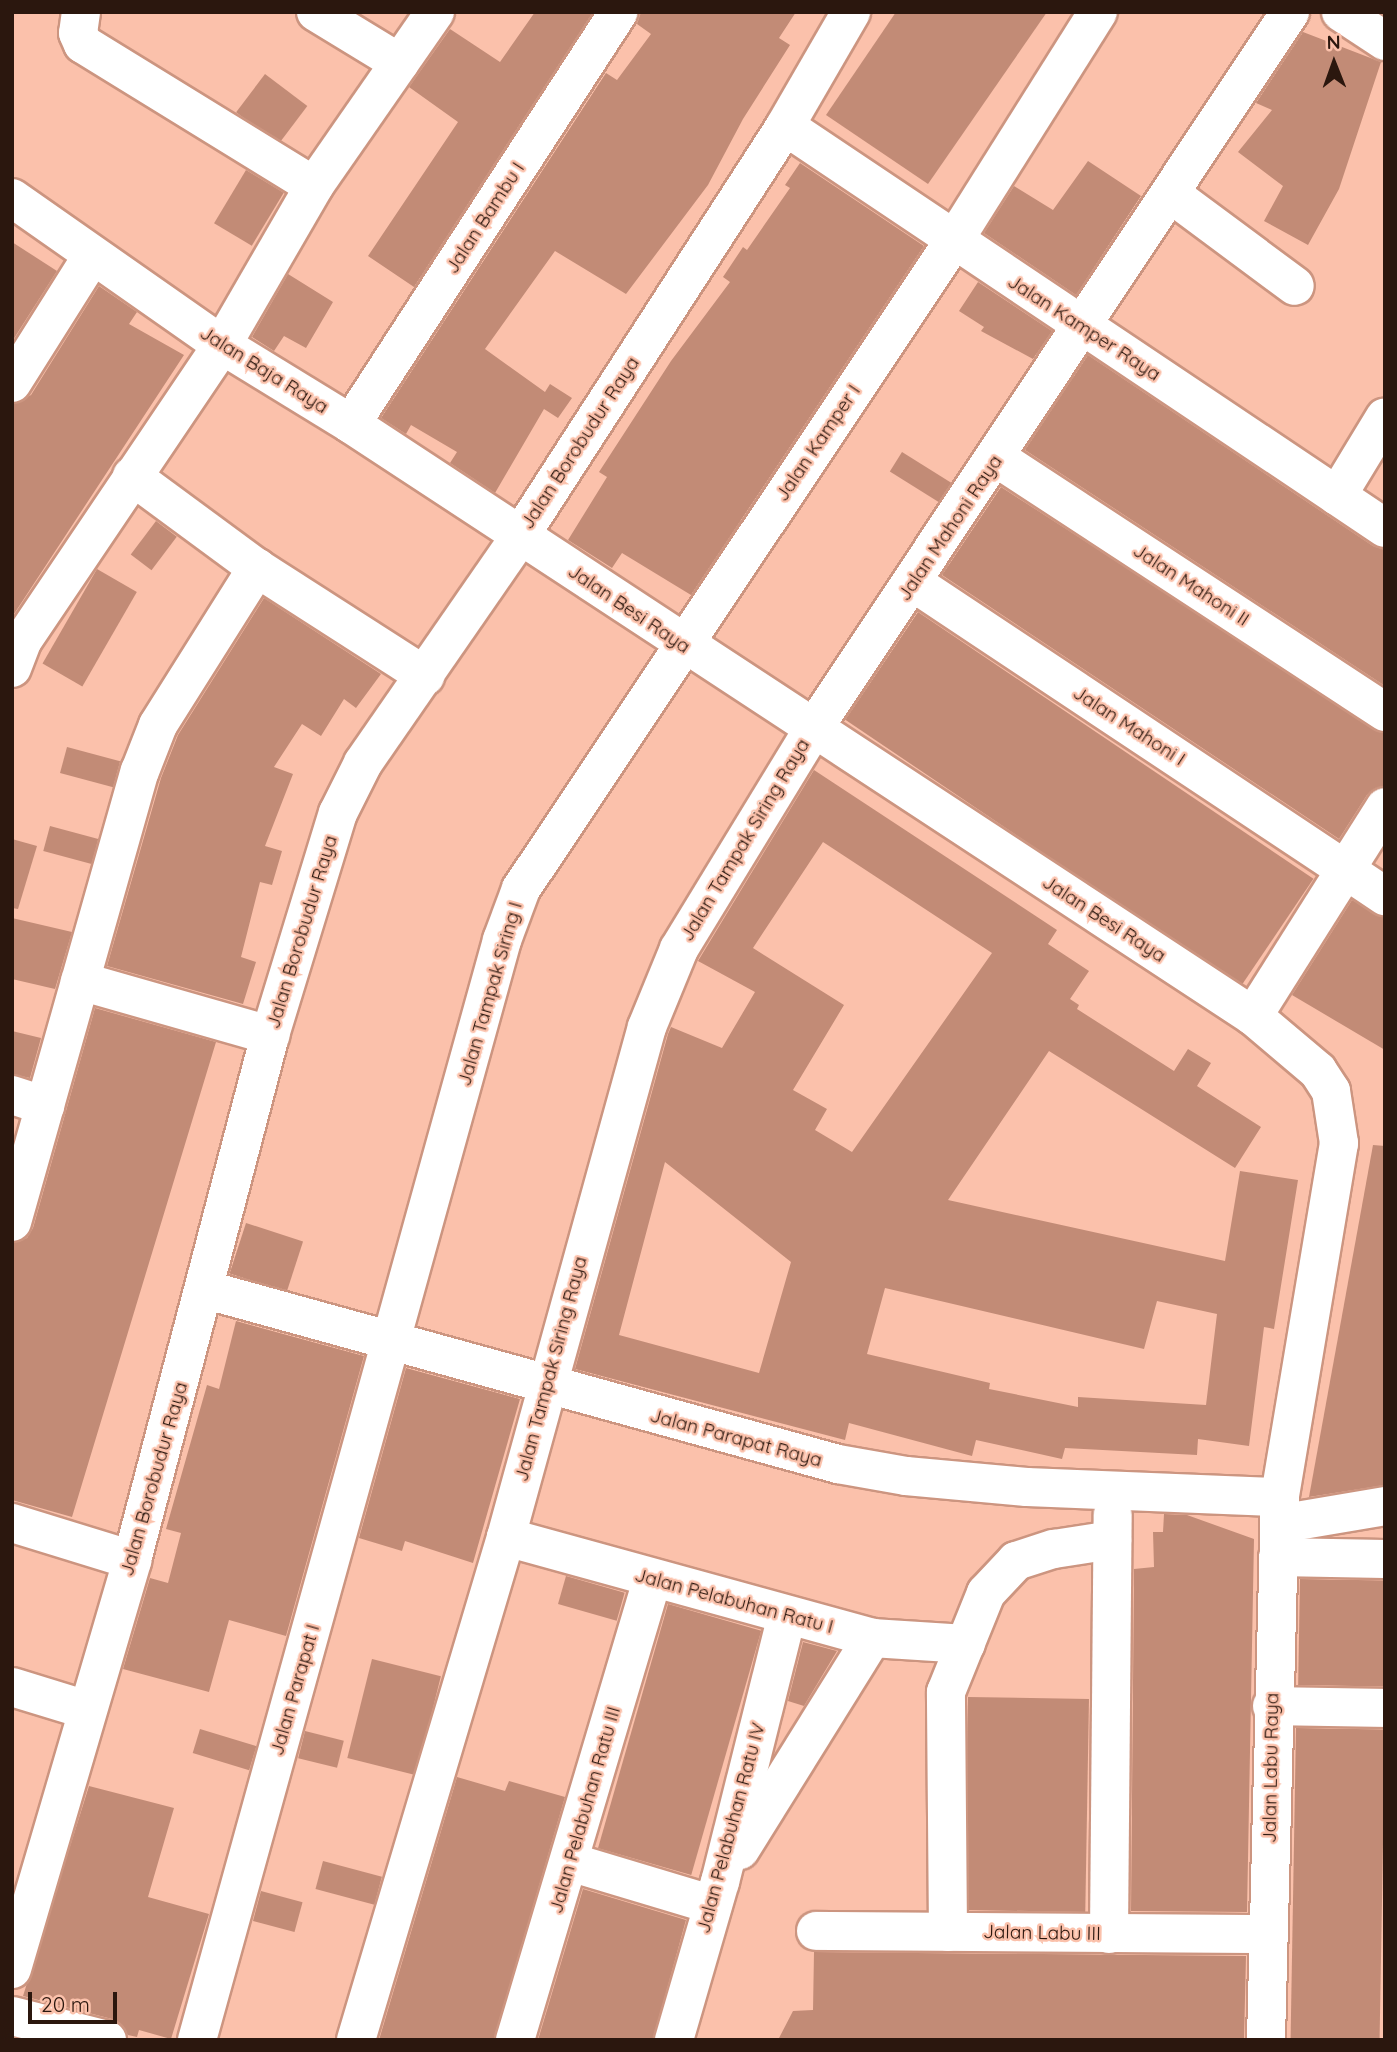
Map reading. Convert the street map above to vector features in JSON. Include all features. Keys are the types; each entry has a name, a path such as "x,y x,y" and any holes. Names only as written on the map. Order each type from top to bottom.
{"street":[{"path":"81,12 78,33 83,44 314,186"},
{"path":"316,12 400,63"},
{"path":"12,668 38,617 222,345 314,186 435,12"},
{"name":"Jalan Bambu I","path":"351,424 619,12"},
{"name":"Jalan Borobudur Raya","path":"12,1969 132,1560 206,1290 271,1035 338,813 363,763 520,536 785,127 851,12"},
{"name":"Jalan Kamper I","path":"682,645 953,242 1098,12"},
{"name":"Jalan Mahoni Raya","path":"814,728 914,583 1290,12"},
{"path":"1341,12 1385,41"},
{"name":"Jalan Kamper Raya","path":"785,127 953,242 1385,528"},
{"path":"1171,194 1295,286"},
{"name":"Jalan Baja Raya","path":"12,198 222,345 351,424 520,536"},
{"path":"12,383 92,256"},
{"path":"1337,496 1385,417"},
{"name":"Jalan Mahoni II","path":"997,458 1385,712"},
{"path":"132,476 257,568 425,676"},
{"name":"Jalan Besi Raya","path":"520,536 682,645 814,728 1253,1016 1318,1071 1331,1091 1339,1143 1279,1526"},
{"path":"12,1222 29,1100 80,981 140,771 158,725 257,568"},
{"name":"Jalan Mahoni I","path":"914,583 1385,897"},
{"name":"Jalan Tampak Siring I","path":"393,1341 512,910 547,845 682,645"},
{"name":"Jalan Tampak Siring Raya","path":"356,2040 506,1537 545,1386 662,988 679,949 814,728"},
{"path":"1253,1016 1343,869 1385,807"},
{"path":"80,981 271,1035"},
{"name":"Jalan Parapat Raya","path":"206,1290 545,1386 838,1464 906,1476 1114,1492 1279,1526"},
{"name":"Jalan Parapat I","path":"197,2040 393,1341"},
{"path":"1109,1934 1114,1492"},
{"path":"1279,1526 1385,1506"},
{"path":"12,1522 132,1560"},
{"path":"1279,1526 1385,1559"},
{"name":"Jalan Labu Raya","path":"1266,2040 1272,1706 1279,1526"},
{"name":"Jalan Pelabuhan Ratu I","path":"506,1537 652,1580 872,1638 967,1644"},
{"path":"948,1932 946,1692 986,1593 1003,1571 1035,1554 1112,1540"},
{"name":"Jalan Pelabuhan Ratu III","path":"515,2040 570,1863 652,1580"},
{"name":"Jalan Pelabuhan Ratu IV","path":"674,2040 716,1894 787,1615"},
{"path":"570,1863 716,1894 872,1638"},
{"path":"12,1687 87,1710"},
{"path":"1272,1706 1385,1708"},
{"name":"Jalan Labu III","path":"816,1931 1268,1934"},
{"path":"12,2016 107,2040"}],"building":[{"path":"535,12 593,12 414,287 368,256 458,122 409,87 450,29 500,62"},
{"path":"641,12 796,12 779,38 790,45 743,119 708,185 626,294 555,251 485,349 545,392 550,384 572,398 558,418 544,409 495,493 450,463 457,452 411,425 406,434 381,418 606,73 617,80 651,34 637,24"},
{"path":"896,12 1047,12 928,184 826,115"},
{"path":"1303,32 1381,62 1339,189 1308,245 1264,221 1283,186 1238,152 1272,110 1256,103"},
{"path":"265,74 307,106 278,144 236,112"},
{"path":"1088,161 1141,196 1076,295 984,233 1014,186 1053,210"},
{"path":"800,163 924,246 691,595 622,553 612,568 568,540 607,477 599,472 671,361 730,282 723,277 743,247 747,250 790,188 785,185"},
{"path":"246,170 284,193 252,246 214,223"},
{"path":"12,242 57,271 13,340 12,340"},
{"path":"288,274 333,302 306,348 284,336 274,351 252,337"},
{"path":"978,282 1052,331 1033,359 981,331 984,327 959,311"},
{"path":"99,286 137,312 129,324 184,355 12,617 12,405 31,395"},
{"path":"1088,355 1373,546 1385,550 1385,686 1025,450"},
{"path":"902,452 951,483 939,502 890,472"},
{"path":"1001,487 1385,734 1385,785 1367,795 1339,839 942,575"},
{"path":"156,521 177,537 151,570 131,555"},
{"path":"97,569 137,592 82,686 42,663"},
{"path":"264,598 381,674 356,708 344,699 321,736 302,724 274,767 293,774 265,846 282,851 272,885 260,882 241,957 256,962 243,1004 107,966 161,778 178,735"},
{"path":"918,612 1313,879 1241,987 845,720"},
{"path":"67,747 120,761 113,787 60,773"},
{"path":"814,770 1057,930 1048,944 1089,971 1070,999 1079,1005 1077,1009 1174,1071 1188,1049 1211,1063 1197,1086 1261,1127 1235,1168 1049,1051 948,1200 1225,1261 1240,1171 1298,1180 1274,1329 1264,1327 1249,1446 1198,1439 1197,1455 1065,1448 1062,1459 976,1440 972,1456 849,1423 845,1440 575,1369 671,1027 722,1048 755,992 698,961","holes":["823,842 992,953 852,1152 815,1130 827,1109 793,1090 844,1005 753,948","665,1162 791,1262 759,1373 619,1335","885,1288 1144,1349 1157,1301 1217,1314 1206,1405 1078,1397 1078,1407 989,1389 990,1383 867,1354"]},
{"path":"50,826 98,839 92,864 43,851"},
{"path":"12,839 37,846 18,909 12,908"},
{"path":"1352,900 1385,918 1385,1050 1292,995"},
{"path":"12,918 72,932 55,989 12,979"},
{"path":"95,1008 216,1042 72,1517 12,1500 12,1243 27,1238 33,1228"},
{"path":"12,1031 41,1038 30,1078 12,1074"},
{"path":"1373,1145 1385,1146 1385,1485 1309,1497"},
{"path":"246,1223 303,1242 287,1292 230,1273"},
{"path":"236,1321 364,1356 286,1636 229,1620 209,1692 123,1669 150,1578 168,1583 181,1533 166,1529 207,1385 219,1389"},
{"path":"406,1368 520,1399 473,1563 405,1541 402,1551 359,1538"},
{"path":"1164,1514 1187,1515 1254,1539 1247,1912 1131,1911 1134,1569 1154,1567 1153,1532 1163,1532"},
{"path":"566,1576 625,1593 617,1621 558,1604"},
{"path":"1300,1579 1385,1580 1383,1686 1298,1685"},
{"path":"668,1604 761,1631 691,1875 598,1848"},
{"path":"803,1642 837,1651 804,1706 788,1701"},
{"path":"372,1659 441,1676 416,1775 347,1758"},
{"path":"968,1697 1089,1699 1085,1912 964,1910"},
{"path":"1296,1728 1385,1730 1380,2040 1291,2040"},
{"path":"200,1729 256,1746 249,1770 193,1753"},
{"path":"305,1731 344,1741 337,1768 298,1758"},
{"path":"457,1777 505,1791 509,1781 565,1797 494,2040 379,2040"},
{"path":"89,1786 174,1808 148,1897 209,1914 171,2039 139,2030 137,2037 128,2035 112,2019 23,1996"},
{"path":"323,1861 382,1877 374,1905 315,1889"},
{"path":"583,1889 686,1920 653,2040 538,2040"},
{"path":"261,1891 303,1902 295,1932 253,1921"},
{"path":"814,1952 1246,1956 1244,2040 778,2040 793,2011 813,2010"}]}
